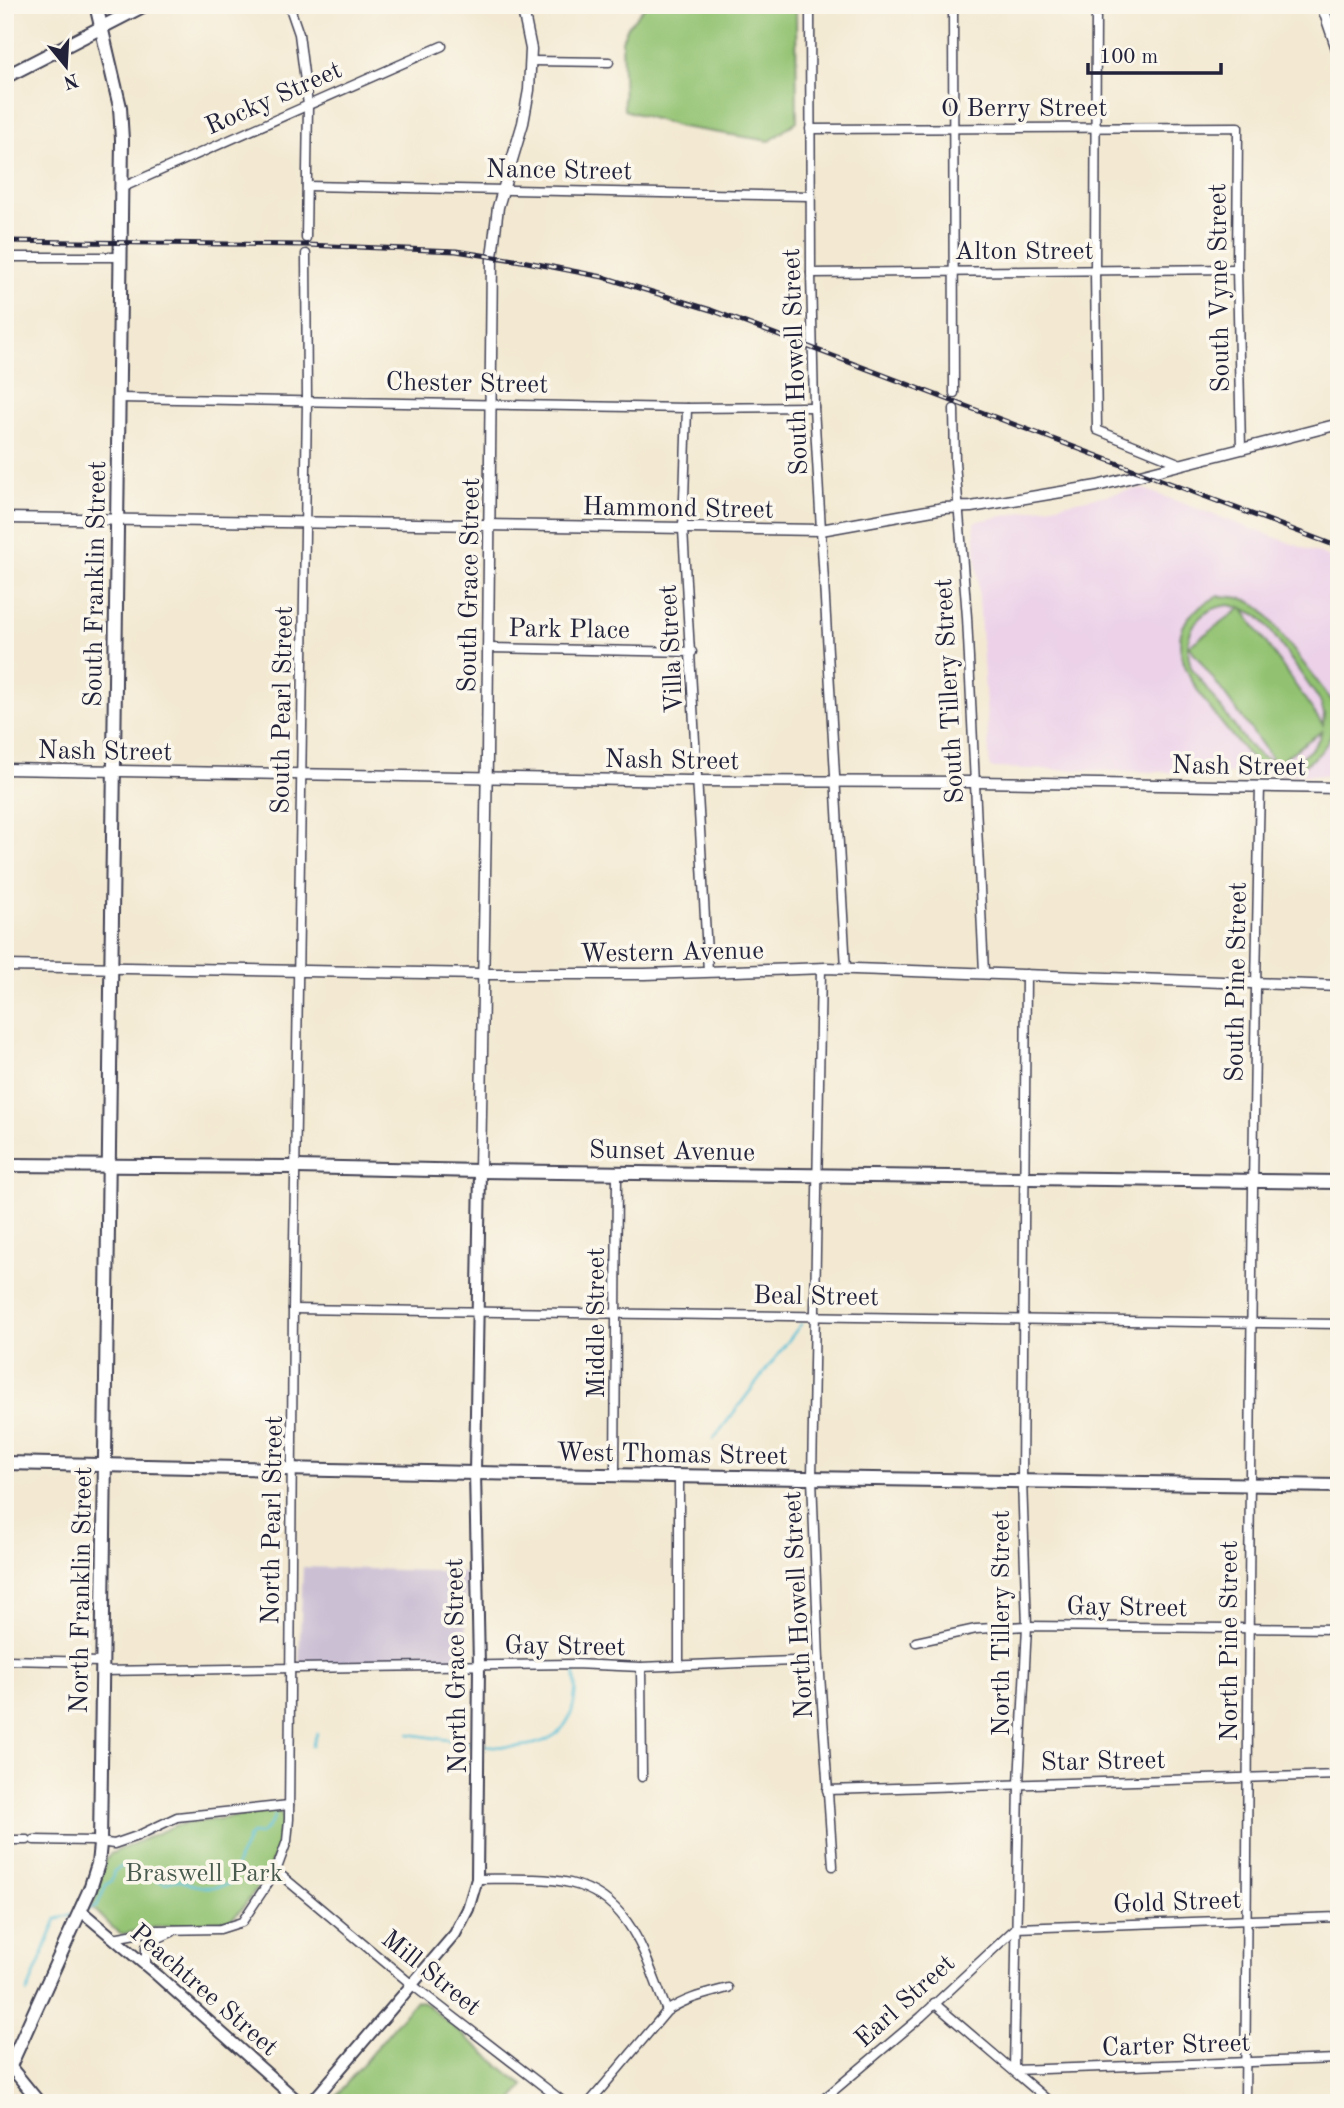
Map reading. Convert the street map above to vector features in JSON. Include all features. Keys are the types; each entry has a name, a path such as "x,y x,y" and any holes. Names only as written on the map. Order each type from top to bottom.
{"main road":[{"name":"South Franklin Street","path":"96,5 120,107 122,140 108,1167"},
{"path":"5,77 145,5"},
{"name":"Sunset Avenue","path":"5,1165 1339,1182"},
{"name":"North Franklin Street","path":"7,2066 40,2003 80,1910 94,1876 100,1844 108,1167"},
{"name":"North Grace Street","path":"311,2103 455,1934 468,1909 477,1879 479,1665 475,1473 480,1171"},
{"name":"West Thomas Street","path":"5,1463 1339,1486"},
{"name":"Peachtree Street","path":"80,1910 300,2103"},
{"path":"7,2066 40,2103"}],"street":[{"path":"289,5 299,34 308,105 306,238"},
{"name":"South Grace Street","path":"480,1171 492,257 495,223 523,123 529,90 531,61 523,5"},
{"name":"South Howell Street","path":"810,5 814,407 846,968"},
{"path":"953,5 954,393"},
{"path":"1096,5 1097,430 1181,465"},
{"path":"1322,5 1339,55"},
{"name":"Rocky Street","path":"121,188 442,46"},
{"path":"531,61 609,62"},
{"name":"O Berry Street","path":"810,129 1238,127"},
{"name":"South Vyne Street","path":"1238,127 1237,269 1241,449"},
{"name":"Nance Street","path":"307,186 810,196"},
{"name":"South Pearl Street","path":"296,1167 307,401 306,254"},
{"path":"5,257 120,257"},
{"name":"Alton Street","path":"811,273 1237,269"},
{"name":"Chester Street","path":"119,398 687,408 814,407"},
{"name":"Villa Street","path":"687,408 683,529 708,971"},
{"name":"South Tillery Street","path":"954,409 984,972"},
{"name":"Hammond Street","path":"5,518 821,530 944,508 971,507 1097,486 1339,424"},
{"name":"Park Place","path":"488,648 692,652"},
{"name":"Nash Street","path":"5,769 1339,788"},
{"name":"South Pine Street","path":"1253,1180 1261,786"},
{"name":"Western Avenue","path":"5,966 483,974 645,974 846,968 1339,986"},
{"path":"817,1174 821,968"},
{"path":"1025,1176 1026,974"},
{"name":"North Pearl Street","path":"113,1938 158,1930 220,1928 242,1922 276,1871 287,1841 296,1167"},
{"name":"Middle Street","path":"615,1475 617,1172"},
{"name":"North Howell Street","path":"817,1174 812,1478 819,1660 832,1866"},
{"name":"North Tillery Street","path":"1014,2070 1019,1783 1027,1626 1022,1480 1025,1176"},
{"name":"North Pine Street","path":"1245,2103 1253,1180"},
{"name":"Beal Street","path":"293,1309 1339,1324"},
{"path":"679,1476 680,1665"},
{"name":"Gay Street","path":"916,1642 976,1629 1027,1626 1339,1629"},
{"name":"Gay Street","path":"5,1660 102,1667 289,1670 574,1664 641,1667 819,1660"},
{"path":"641,1667 642,1777"},
{"name":"Star Street","path":"827,1790 1339,1775"},
{"path":"5,1840 92,1841 114,1844 177,1817 289,1805"},
{"name":"Mill Street","path":"276,1871 411,1984 565,2103"},
{"path":"477,1879 568,1882 606,1899 620,1910 636,1935 667,2011"},
{"name":"Gold Street","path":"1016,1927 1339,1917"},
{"name":"Earl Street","path":"819,2103 920,2017 1016,1927"},
{"path":"146,1966 146,1947 149,1943 176,1930"},
{"path":"589,2103 667,2011 681,2001 728,1988"},
{"path":"934,2003 1051,2103"},
{"name":"Carter Street","path":"1014,2070 1339,2059"}],"shaded area":[{"path":"1141,488 1339,561 1339,776 990,768 974,522"},
{"path":"303,1567 466,1572 466,1661 299,1663"}],"green space":[{"path":"646,5 796,5 797,121 770,141 681,127 624,110 622,40 628,26"},
{"path":"1218,596 1247,600 1263,610 1339,710 1339,724 1334,718 1328,741 1313,759 1303,765 1280,770 1253,761 1215,715 1190,676 1182,657 1180,639 1185,623 1195,611","holes":["1229,605 1241,608 1189,646 1274,761 1262,757 1248,745 1191,667 1188,645 1190,635 1199,618","1242,608 1257,615 1266,624 1320,701 1324,714 1323,725","1322,731 1316,744 1306,754 1280,761"]},
{"name":"Braswell Park","path":"277,1811 282,1814 284,1822 280,1844 252,1895 229,1920 150,1928 122,1934 92,1907 110,1854 176,1825"},
{"path":"416,2000 424,2002 524,2086 511,2103 330,2103"}],"waterway":[{"path":"713,1440 801,1324"},
{"path":"481,1745 528,1745 542,1742 554,1735 564,1726 571,1713 575,1692 574,1667"},
{"path":"312,1746 317,1734"},
{"path":"409,1734 475,1744"},
{"path":"84,1910 97,1906 114,1871 125,1865 166,1883 179,1880 203,1887 229,1884 248,1837 252,1834 260,1835 275,1815"},
{"path":"27,1993 57,1919 75,1913"}],"railway":[{"path":"5,241 306,245 456,251 603,277 711,310 1339,547"}]}
